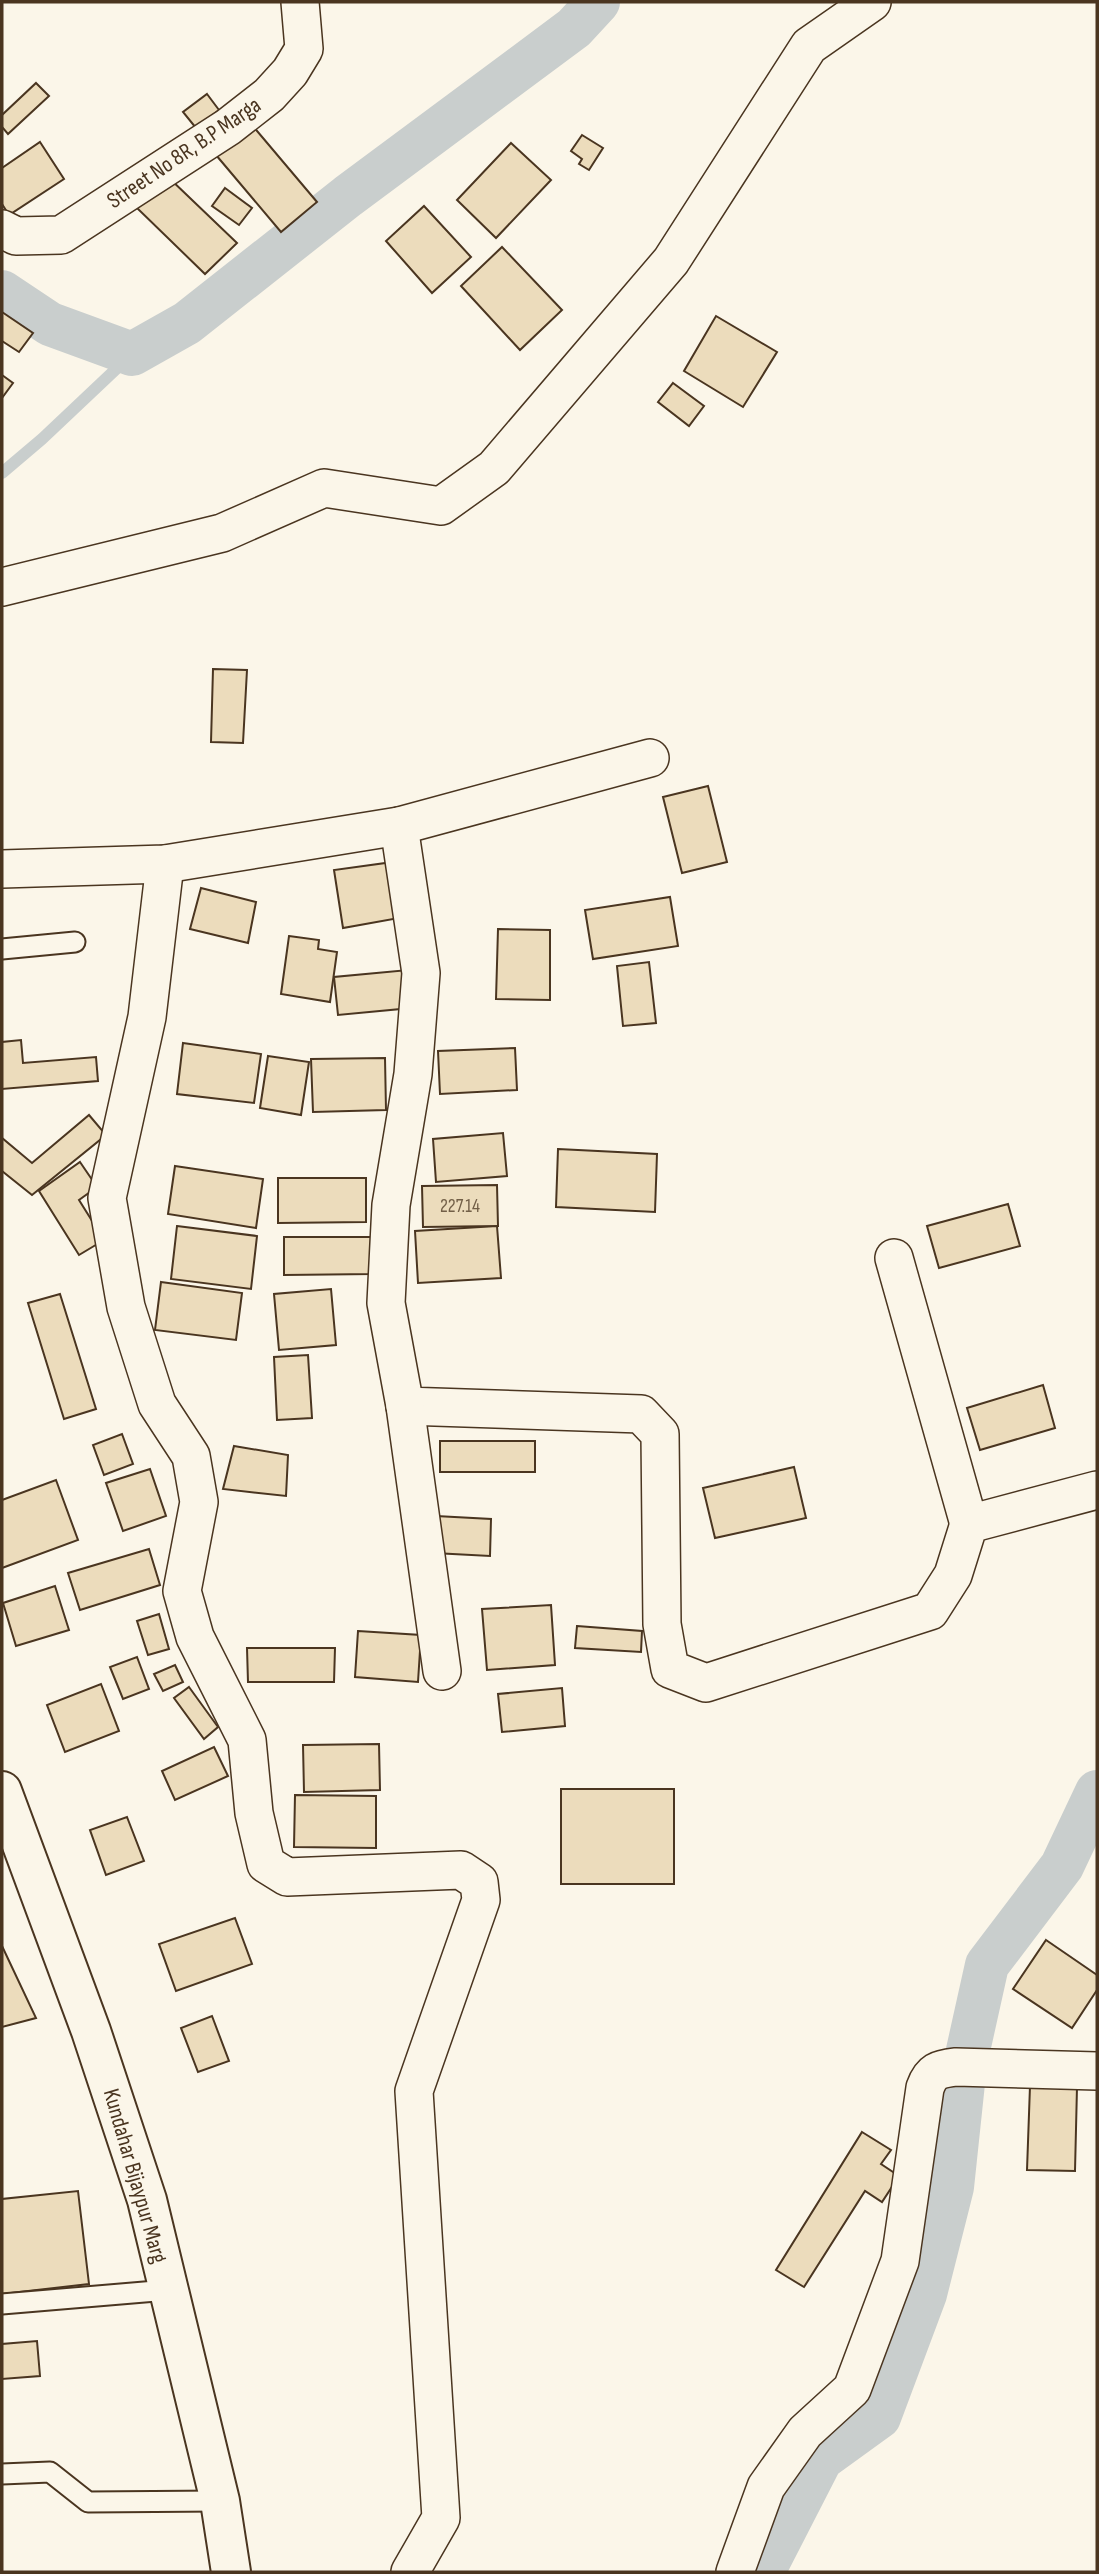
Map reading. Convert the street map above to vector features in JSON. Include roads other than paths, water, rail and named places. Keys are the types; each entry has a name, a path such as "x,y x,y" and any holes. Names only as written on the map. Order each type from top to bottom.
{"main road":[{"name":"Kundahar Bijaypur Marg","path":"2,1791 95,2043 147,2200 219,2501 231,2572"}],"street":[{"name":"Street No 8R, B.P Marga","path":"2,229 16,236 61,235 228,127 269,95 290,72 304,50 300,2"},
{"path":"2,587 222,533 324,488 440,506 494,468 671,261 809,46 872,2"},
{"path":"2,869 164,864 399,826 650,758"},
{"path":"399,826 421,973 413,1074 391,1205 386,1303 405,1406 442,1671"},
{"path":"164,864 147,1017 107,1198 126,1307 157,1404 191,1456 199,1502 182,1591 195,1637 247,1740 254,1813 266,1864 287,1877 461,1870 479,1882 481,1900 414,2091 440,2518 410,2572"},
{"path":"405,1406 640,1413 660,1434 662,1624 670,1669 706,1683 930,1611 953,1575 969,1524 894,1258"},
{"path":"969,1524 1097,1490"},
{"path":"735,2572 766,2487 805,2432 852,2389 900,2260 925,2088 930,2075 940,2069 956,2067 1003,2069 1091,2062"}],"lane":[{"path":"2,949 75,942"},
{"path":"2,2304 168,2290"},
{"path":"2,2474 50,2472 88,2502 219,2501"}],"waterway":[{"path":"2,292 50,324 132,354 187,323 348,196 574,28 598,2"},
{"path":"2,473 132,354"},
{"path":"763,2572 821,2459 879,2417 925,2294 952,2187 965,2064 987,1965 1062,1866 1097,1792"}]}
